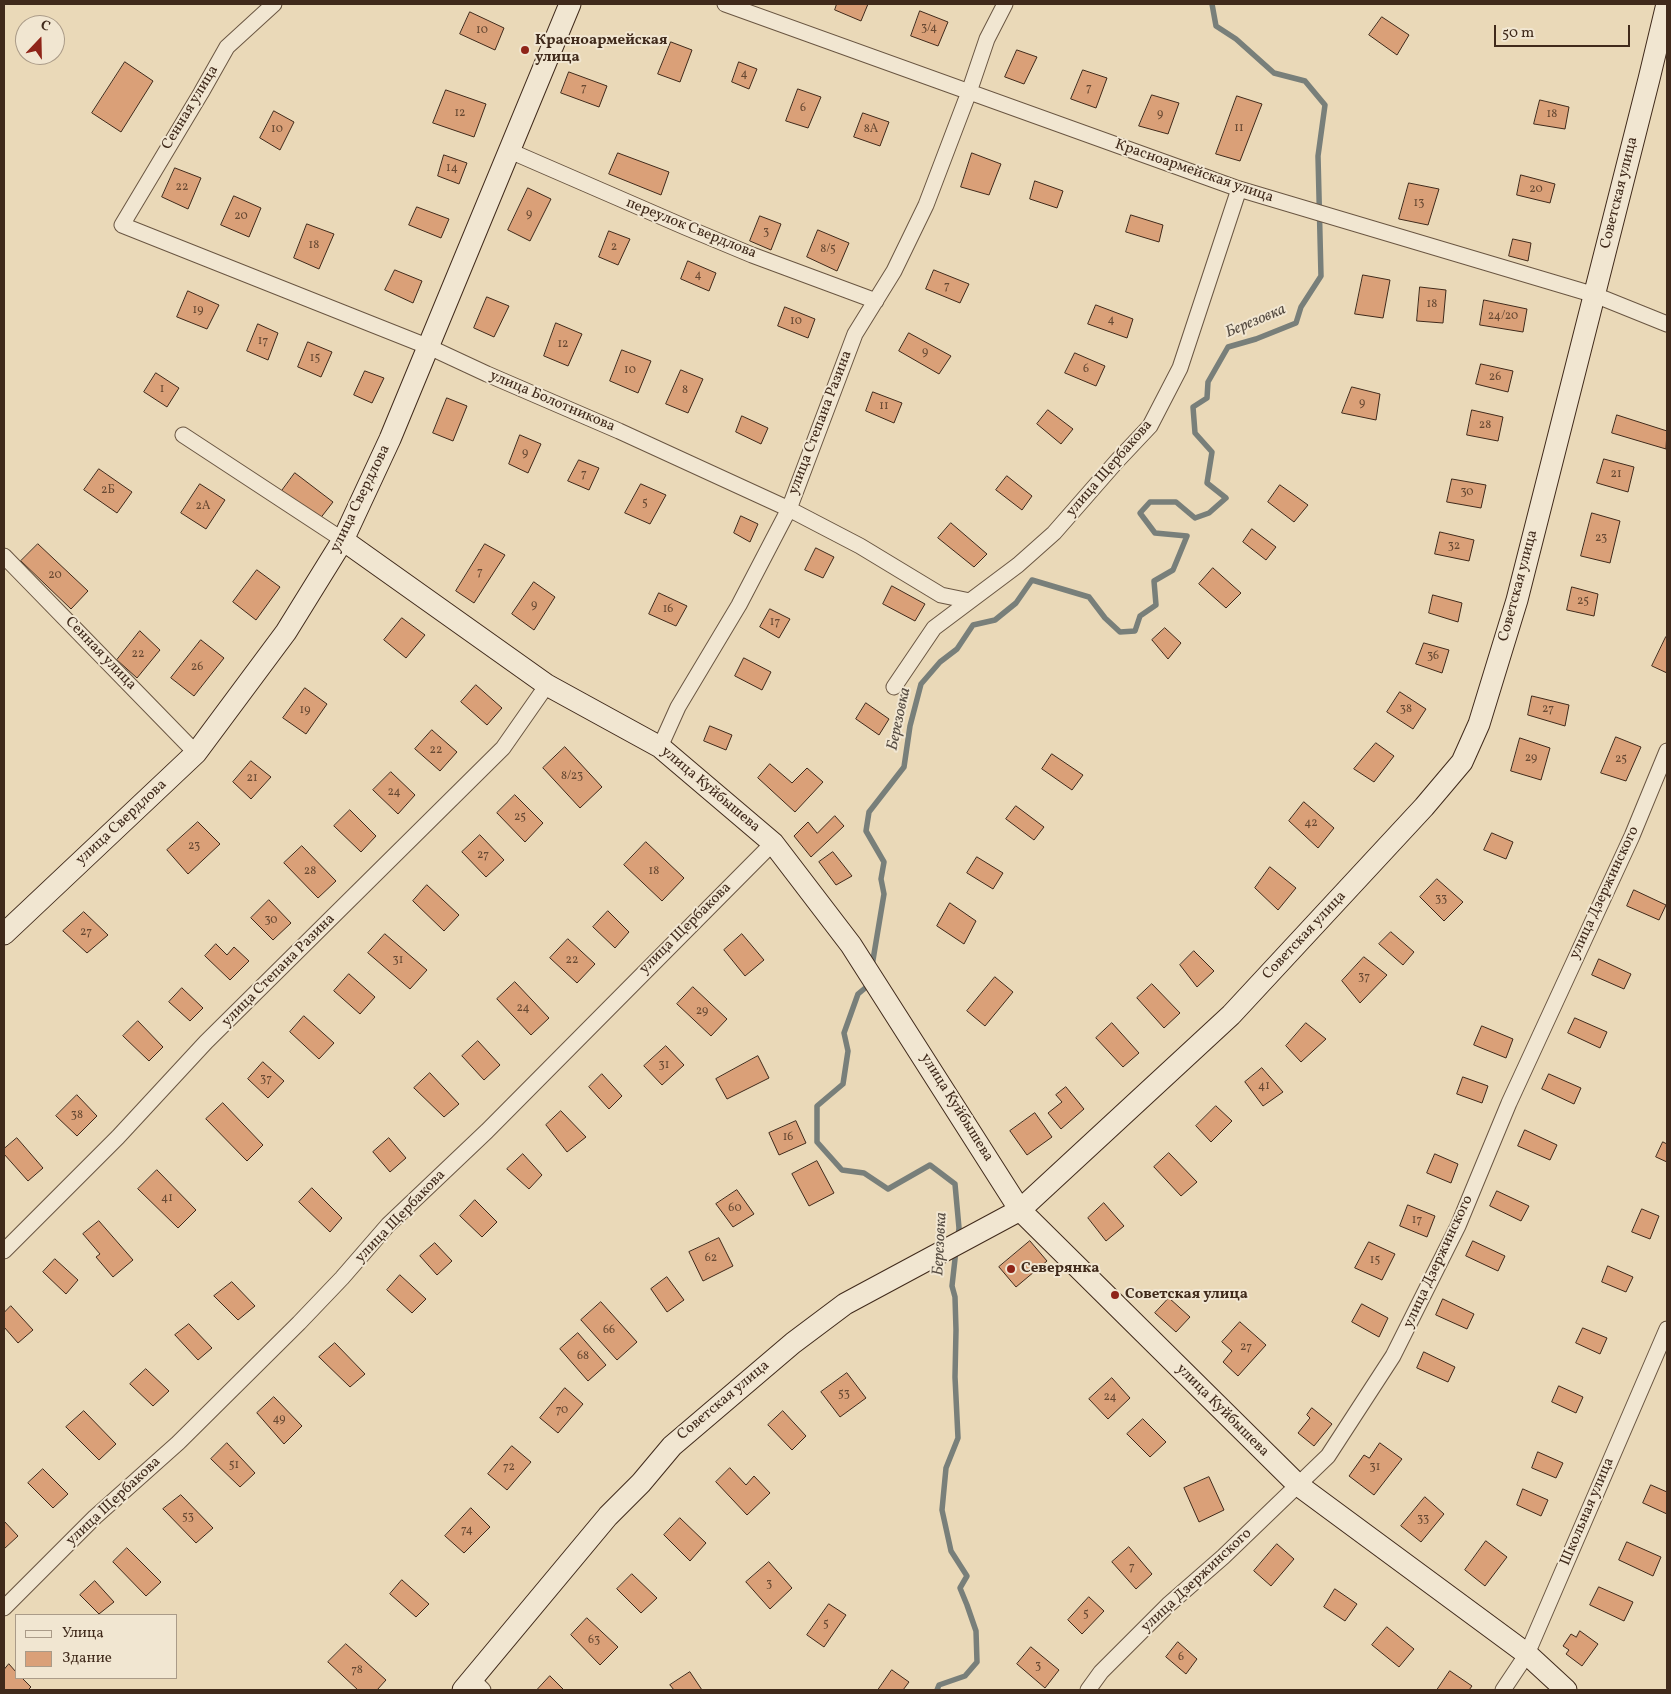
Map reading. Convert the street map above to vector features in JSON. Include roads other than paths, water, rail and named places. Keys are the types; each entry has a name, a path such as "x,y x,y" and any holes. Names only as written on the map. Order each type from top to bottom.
{"street":[{"name":"Сенная улица","path":"122,225 227,47 274,4"},
{"name":"улица Свердлова","path":"4,934 196,753 286,632 343,540 390,439 429,347 570,4"},
{"name":"Красноармейская улица","path":"725,4 1240,189 1595,295 1667,324"},
{"name":"улица Степана Разина","path":"660,747 678,707 739,605 789,508 855,334 894,271 926,205 987,39 1005,4"},
{"name":"Советская улица","path":"473,1687 608,1516 641,1483 672,1446 793,1343 845,1304 893,1276 970,1238 1020,1210 1231,1015 1424,807 1462,762 1479,724 1517,600 1649,79 1666,4"},
{"name":"переулок Свердлова","path":"510,151 685,228 876,301"},
{"name":"улица Щербакова","path":"894,687 934,628 1018,565 1054,534 1150,426 1180,368 1240,189"},
{"name":"улица Болотникова","path":"122,225 429,347 620,431 789,508 860,546 941,594 970,601"},
{"path":"183,435 343,540"},
{"name":"улица Куйбышева","path":"343,540 547,685 660,747 773,843 851,945 1020,1210 1298,1485 1527,1654 1566,1690"},
{"name":"Сенная улица","path":"4,556 196,753"},
{"name":"улица Степана Разина","path":"4,1251 118,1137 206,1042 502,748 547,685"},
{"name":"улица Дзержинского","path":"1088,1690 1101,1672 1168,1605 1224,1557 1328,1456 1393,1356 1458,1226 1509,1103 1632,836 1667,751"},
{"name":"улица Щербакова","path":"4,1608 95,1517 178,1443 299,1323 342,1278 388,1225 487,1131 773,843"},
{"name":"Школьная улица","path":"1502,1690 1527,1654 1667,1329"}],"waterway":[{"name":"Березовка","path":"872,966 884,894 881,879 884,862 866,831 869,812 904,767 910,726 921,684 940,662 957,649 973,625 995,620 1016,603 1032,580 1089,597 1105,618 1120,632 1135,631 1140,616 1156,605 1154,581 1173,570 1187,536 1155,533 1140,513 1150,502 1176,502 1195,518 1209,513 1226,498 1207,483 1212,452 1195,433 1193,407 1207,398 1208,382 1228,347 1256,339 1296,323 1301,307 1321,276 1318,156 1325,105 1305,81 1274,73 1236,39 1216,26 1212,4"},
{"name":"Березовка","path":"870,984 858,994 844,1033 848,1051 843,1084 817,1106 817,1142 842,1170 864,1173 888,1189 930,1165 955,1184 959,1228 958,1238"},
{"name":"Березовка","path":"937,1690 939,1685 965,1676 977,1662 976,1631 960,1588 967,1576 951,1551 942,1510 946,1468 958,1438 955,1377 955,1297 952,1286 956,1250"}],"place":[{"name":"Красноармейская улица","path":"525,50"},
{"name":"Северянка","path":"1011,1269"},
{"name":"Советская улица","path":"1115,1295"}]}
